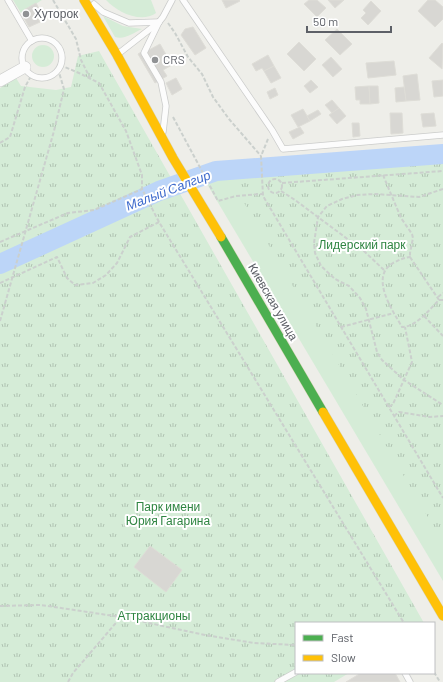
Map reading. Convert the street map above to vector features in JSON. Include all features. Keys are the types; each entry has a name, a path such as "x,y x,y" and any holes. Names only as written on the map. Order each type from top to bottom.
{"main road":[{"name":"Киевская улица","path":"84,0 117,54 173,158 443,616"}],"street":[{"path":"0,81 28,71"}],"lane":[{"path":"8,0 32,41"},
{"path":"88,0 103,12 129,22 159,22"},
{"path":"183,0 272,130 283,149 443,135"},
{"path":"163,138 166,106 161,82 144,53 159,22 163,17 169,2"},
{"path":"117,54 159,22"},
{"path":"42,38 52,41 56,44 61,53 62,58 59,67 51,75 46,77 36,77 28,71 22,59 24,50 32,41 42,38"},
{"path":"278,682 295,673"}],"path":[{"path":"53,0 76,39 81,60 90,78"},
{"path":"163,17 175,33 188,57 202,74 213,97 229,119 261,156"},
{"path":"59,67 90,78 99,83 126,131 142,175 142,189 159,222 403,622"},
{"path":"0,321 54,131 64,89 59,67"},
{"path":"0,143 10,138 25,87 28,71"},
{"path":"166,106 218,200 236,196 263,194"},
{"path":"272,130 261,156 263,196 443,498"},
{"path":"282,183 443,171"},
{"path":"383,175 401,218 412,234 413,238 410,257 439,300"},
{"path":"274,178 279,179 282,183 283,187 281,191 275,194 270,191 268,186 269,181 274,178"},
{"path":"262,186 268,186"},
{"path":"0,242 25,230 68,213 94,210 142,189"},
{"path":"443,189 419,197 375,194 357,195 342,199 327,206 318,217 314,243 315,253 321,266 335,279 349,286 360,298 366,309 377,352 382,360 404,380 443,405"},
{"path":"281,191 365,252 385,271"},
{"path":"0,283 57,257 67,278 75,285 93,283 106,276 116,263 130,237 159,222"},
{"path":"410,257 402,258 387,267 383,276 385,296 402,327 408,327 424,316 439,300 443,300"},
{"path":"437,297 443,293"},
{"path":"341,327 394,313"},
{"path":"424,316 443,336"},
{"path":"388,407 393,404 412,362 405,327"},
{"path":"394,416 399,412 430,417 443,416"},
{"path":"0,606 41,604 121,617 205,635 247,642 295,645"},
{"path":"68,682 121,617"}],"green space":[{"path":"13,0 42,0 21,13"},
{"path":"106,0 151,0 156,13 150,16 136,17 116,9"},
{"path":"103,16 123,26 142,29 126,37 115,37"},
{"path":"43,45 51,48 54,56 51,64 43,67 35,64 32,56 35,48"},
{"name":"Парк имени Юрия Гагарина","path":"99,51 423,622 295,622 295,674 347,674 334,682 0,682 0,88 16,78 21,86 56,90 71,87 78,56"},
{"name":"Лидерский парк","path":"443,158 443,543 226,172"},
{"path":"255,172 443,510 443,581 204,179 215,173"}],"building":[{"path":"222,0 239,0 240,1 226,8"},
{"path":"309,0 317,0 326,8 317,17 304,4"},
{"path":"328,0 344,0 335,8"},
{"path":"428,0 435,0 443,7 443,19 435,27 418,11"},
{"path":"371,1 381,11 368,25 361,18 366,13 363,10"},
{"path":"36,3 42,14 37,17 40,22 29,27 24,18 27,16 24,10"},
{"path":"193,27 206,48 195,55 181,35 185,29"},
{"path":"337,29 352,44 340,55 325,40"},
{"path":"299,42 316,59 304,71 287,54"},
{"path":"442,43 443,44 442,69 429,58"},
{"name":"CRS","path":"160,44 172,65 163,70 167,76 155,83 138,54 148,48 149,50"},
{"path":"268,55 274,66 264,71 262,68 256,71 252,64"},
{"path":"331,57 342,69 333,77 322,65"},
{"path":"394,61 396,75 368,78 366,63"},
{"path":"274,66 281,78 271,83 264,71"},
{"path":"417,74 420,100 406,101 403,76"},
{"path":"176,78 182,89 172,95 166,83"},
{"path":"311,80 318,87 310,93 304,86"},
{"path":"443,80 443,96 434,97 432,81"},
{"path":"369,86 370,104 360,104 360,100 356,100 355,87"},
{"path":"369,86 378,86 379,103 370,104"},
{"path":"404,87 406,101 396,102 395,88"},
{"path":"275,88 278,95 270,99 267,92"},
{"path":"332,100 339,108 333,114 325,105"},
{"path":"339,108 346,116 337,124 329,115"},
{"path":"303,109 310,121 298,127 291,115"},
{"path":"318,110 321,114 310,121 307,116"},
{"path":"390,113 402,113 403,133 391,134"},
{"path":"434,113 436,126 423,127 421,114"},
{"path":"352,123 359,123 360,136 353,137"},
{"path":"300,127 304,133 293,139 289,132"},
{"path":"150,546 182,570 166,592 134,567"},
{"path":"359,674 396,674 400,682 346,682"}],"waterway":[{"name":"Малый Салгир","path":"0,264 159,191 216,171 443,154"}],"traffic: fast":[{"path":"221,237 323,412"}],"traffic: slow":[{"path":"84,0 117,55 173,158 221,237"},
{"path":"323,412 443,616"}],"place":[{"name":"Хуторок","path":"26,14"},
{"name":"CRS","path":"155,60"}],"park label":[{"name":"Аттракционы","path":"154,616"}]}
